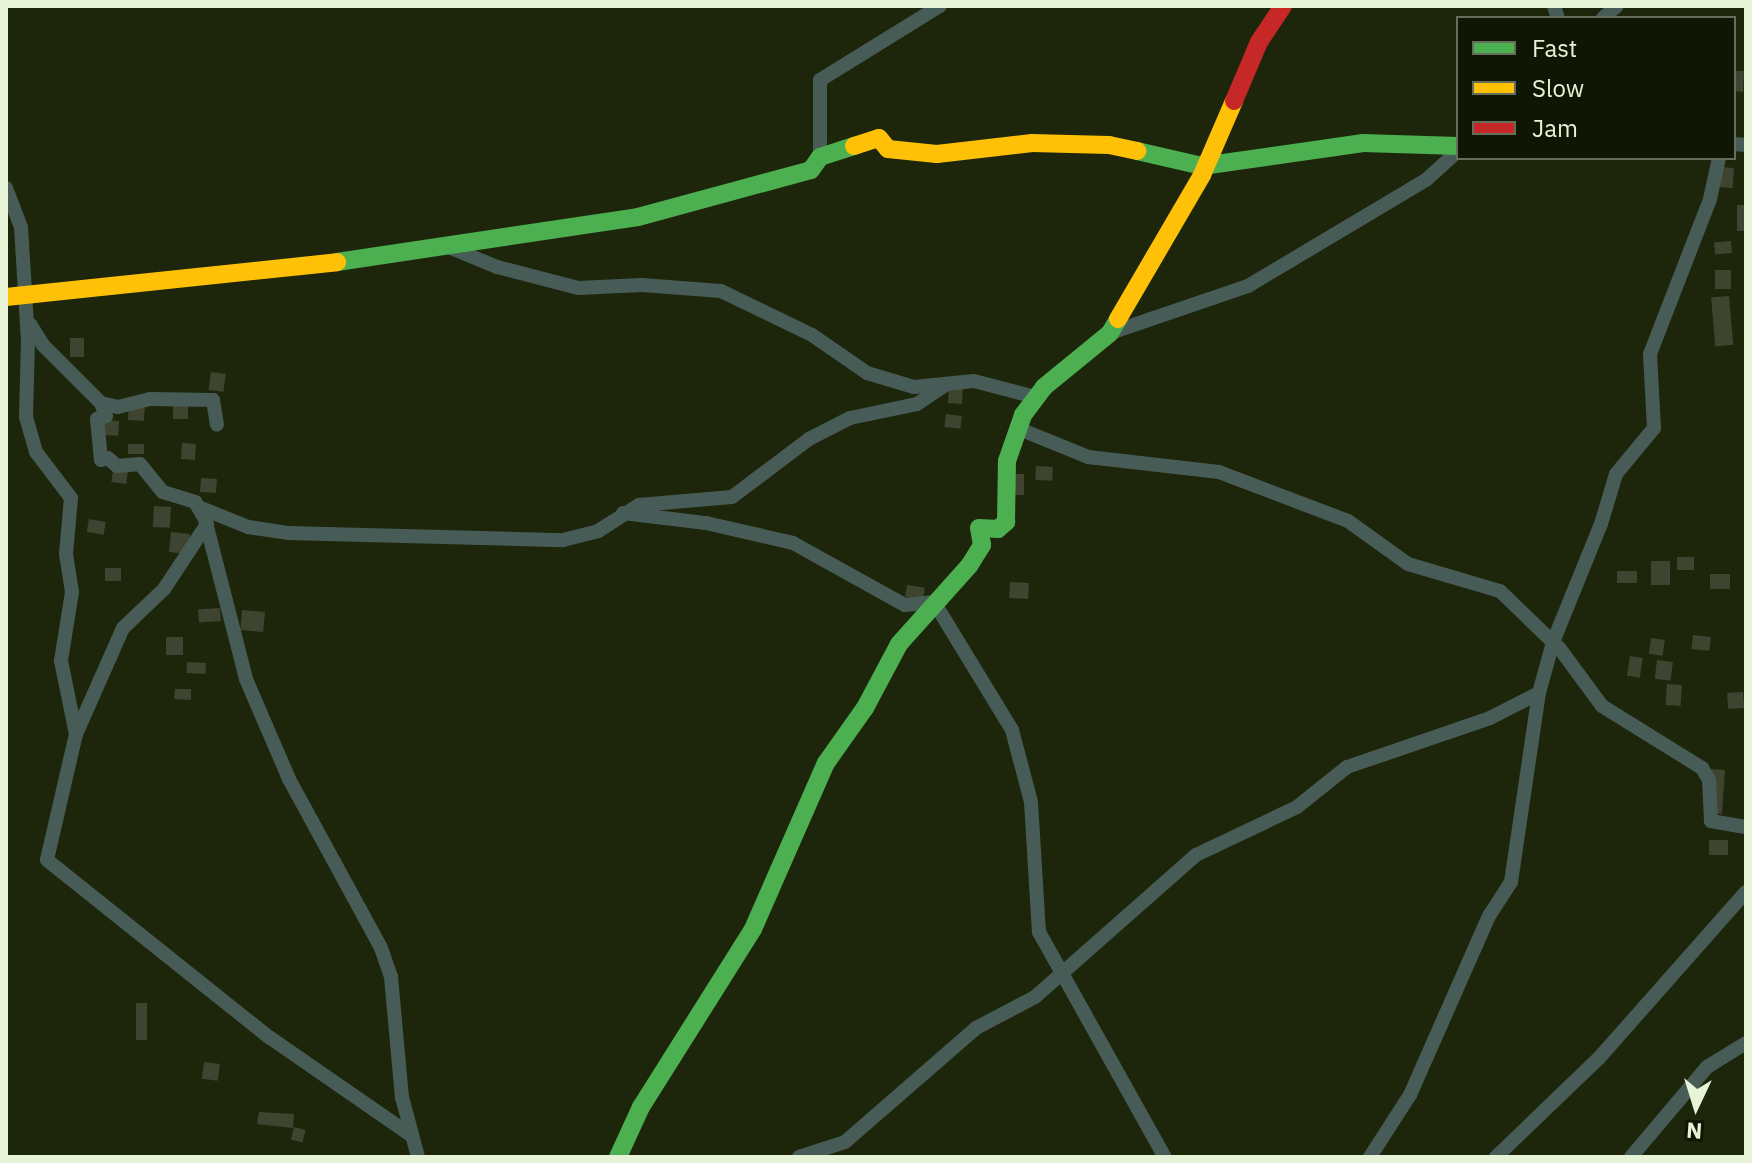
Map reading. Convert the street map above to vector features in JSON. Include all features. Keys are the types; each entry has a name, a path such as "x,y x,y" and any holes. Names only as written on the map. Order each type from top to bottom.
{"street":[{"path":"6,297 203,280 275,265 451,248 682,208 811,170 820,157 820,80 940,6"},
{"path":"1110,333 1129,292 1170,233 1259,42 1283,6"},
{"path":"820,157 879,138 888,149 937,154 1032,143 1109,145 1202,166 1363,143 1456,148"},
{"path":"618,1157 648,1095 753,929 826,763 899,644 969,566 982,545 979,528 998,529 1006,522 1007,461 1017,428 1035,397 1110,333 1248,286 1426,180 1456,150"},
{"path":"1370,1157 1418,1081 1481,932 1511,882 1539,693 1553,642 1601,524 1616,474 1654,428 1650,354 1710,199 1719,160"},
{"path":"6,188 21,227 27,316 26,417 36,452 71,498 66,554 72,592 61,661 76,734"},
{"path":"451,248 497,267 578,288 642,285 721,291 812,335 867,373 914,387 974,381 1035,397"},
{"path":"27,316 43,345 101,403 106,416 97,419 101,460 108,458 117,466 140,464 163,492 248,527 288,533 545,543 598,531 623,513 661,501 732,497 818,434 850,418 917,404 947,384"},
{"path":"101,403 118,407 150,399 213,400 217,425"},
{"path":"1017,428 1088,457 1219,472 1332,514 1408,564 1500,591 1553,642 1610,713 1702,768 1709,780 1711,821 1746,827"},
{"path":"201,508 246,679 289,779 381,948 391,977 402,1097 418,1157"},
{"path":"623,513 706,523 793,543 905,605 934,602"},
{"path":"207,524 164,589 123,628 76,734 49,866 100,899 269,1037 412,1136"},
{"path":"934,602 1012,730 1031,802 1039,932 1165,1157"},
{"path":"799,1157 845,1142 976,1028 1035,997 1063,975 1196,855 1297,807 1347,767 1490,718 1539,693"},
{"path":"1496,1157 1599,1058 1746,892"},
{"path":"1631,1157 1707,1067 1746,1043"}],"building":[{"path":"1736,71 1744,71 1743,92 1736,91"},
{"path":"1720,167 1734,168 1733,188 1719,187"},
{"path":"1737,205 1746,205 1746,231 1737,231"},
{"path":"1731,241 1732,253 1715,254 1714,242"},
{"path":"1715,270 1731,270 1731,289 1715,289"},
{"path":"1729,296 1733,345 1715,346 1711,298"},
{"path":"70,338 84,338 84,357 70,357"},
{"path":"211,372 226,374 223,392 208,390"},
{"path":"949,387 963,388 962,404 948,403"},
{"path":"173,402 188,402 188,419 173,419"},
{"path":"129,405 145,406 144,421 128,420"},
{"path":"946,414 962,416 960,429 944,427"},
{"path":"102,420 119,421 118,436 101,435"},
{"path":"182,443 196,444 195,460 181,459"},
{"path":"128,444 144,444 144,454 128,454"},
{"path":"1036,466 1053,467 1052,481 1035,480"},
{"path":"113,470 128,472 126,484 111,482"},
{"path":"1011,474 1024,474 1024,495 1011,495"},
{"path":"201,478 217,479 216,493 200,492"},
{"path":"154,506 171,507 170,528 153,527"},
{"path":"89,519 106,522 103,535 87,532"},
{"path":"171,532 190,534 188,554 169,552"},
{"path":"1677,557 1694,557 1694,570 1677,570"},
{"path":"1651,561 1670,561 1670,585 1651,585"},
{"path":"105,568 121,568 121,581 105,581"},
{"path":"1617,571 1637,571 1637,583 1617,583"},
{"path":"1710,574 1730,574 1730,589 1710,589"},
{"path":"1010,582 1029,583 1028,599 1009,598"},
{"path":"907,585 925,588 923,600 905,597"},
{"path":"220,608 221,621 199,623 198,610"},
{"path":"242,610 265,612 263,632 240,630"},
{"path":"1693,635 1711,637 1709,651 1692,649"},
{"path":"166,637 183,637 183,655 166,655"},
{"path":"1651,638 1665,640 1663,656 1649,654"},
{"path":"1630,656 1643,658 1640,678 1627,676"},
{"path":"1657,660 1673,662 1671,681 1655,679"},
{"path":"187,662 206,663 205,674 186,673"},
{"path":"1667,684 1682,685 1680,706 1666,705"},
{"path":"175,689 191,689 191,700 174,699"},
{"path":"1743,692 1744,708 1728,709 1727,693"},
{"path":"1710,769 1725,770 1722,814 1707,813"},
{"path":"1709,840 1728,840 1728,855 1709,855"},
{"path":"136,1003 147,1003 147,1040 136,1040"},
{"path":"204,1062 220,1064 218,1081 202,1079"},
{"path":"259,1112 294,1114 293,1128 257,1124"},
{"path":"294,1127 306,1130 302,1143 291,1140"}],"traffic: fast":[{"path":"1137,151 1202,166 1363,143 1456,146"},
{"path":"337,262 638,217 811,170 820,157 854,146"},
{"path":"618,1157 641,1107 753,929 826,763 865,708 899,644 969,566 982,545 979,528 998,529 1006,522 1007,461 1023,415 1044,387 1110,333 1118,319"}],"traffic: slow":[{"path":"1118,319 1202,175 1234,101"},
{"path":"854,146 879,138 888,149 937,154 1032,143 1109,145 1137,151"},
{"path":"6,297 337,262"}],"traffic: jam":[{"path":"1234,101 1259,42 1283,6"}]}
